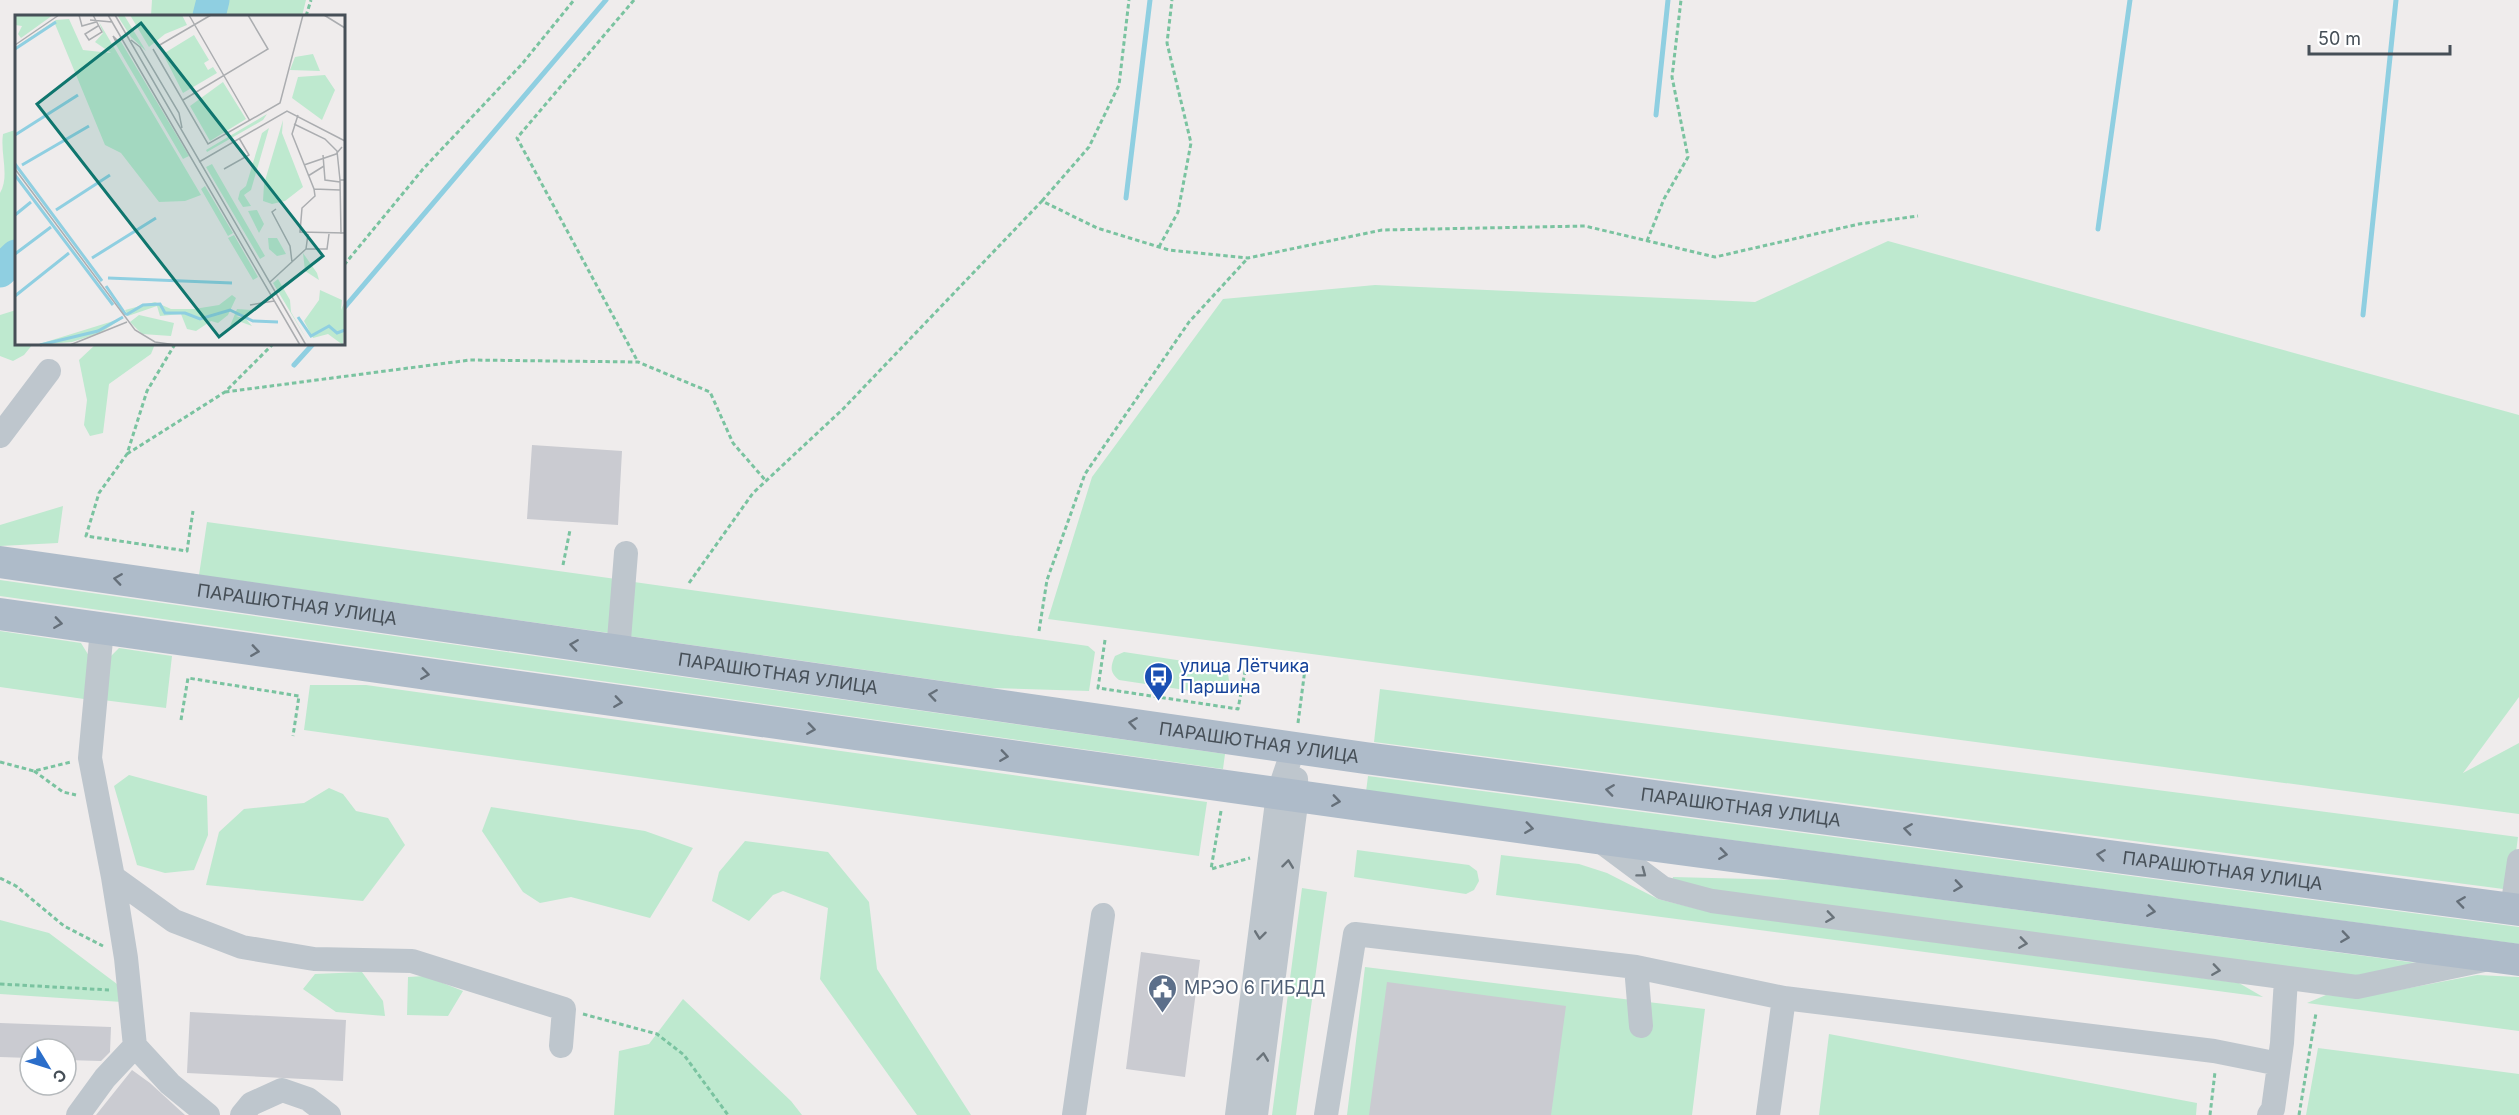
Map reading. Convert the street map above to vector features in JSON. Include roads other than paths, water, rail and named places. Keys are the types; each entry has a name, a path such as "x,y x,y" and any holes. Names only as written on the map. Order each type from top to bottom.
{"main road":[{"name":"ПАРАШЮТНАЯ УЛИЦА","path":"0,562 1294,747 2516,909"},
{"path":"0,614 1596,838 2507,958"}],"street":[{"path":"0,436 49,371"},
{"path":"618,651 627,553"},
{"path":"102,629 90,758 126,958 135,1046 170,1084 208,1115"},
{"path":"1256,1115 1294,747"},
{"path":"1237,1115 1288,795"},
{"path":"1596,838 1663,888 1685,896 2286,979 2357,987 2507,958"},
{"path":"2516,909 2518,869"},
{"path":"113,877 174,921 243,947 314,959 412,961 564,1009 561,1046"},
{"path":"1074,1115 1103,915"},
{"path":"1326,1115 1355,934 1636,967 1784,998 2214,1052 2279,1064"},
{"path":"1636,967 1641,1026"},
{"path":"2272,1113 2279,1064 2286,979"},
{"path":"1768,1115 1784,998"},
{"path":"78,1115 105,1078 135,1046"},
{"path":"242,1115 251,1104 282,1090 308,1098 329,1115"}],"waterway":[{"path":"209,15 213,0"},
{"path":"345,307 606,0"},
{"path":"1126,198 1150,0"},
{"path":"1656,115 1668,0"},
{"path":"2098,229 2130,0"},
{"path":"2363,315 2396,0"},
{"path":"0,271 15,257"},
{"path":"294,365 312,345"}],"place":[{"name":"улица Лётчика Паршина","path":"1159,702"},
{"name":"МРЭО 6 ГИБДД","path":"1163,1014"}]}
